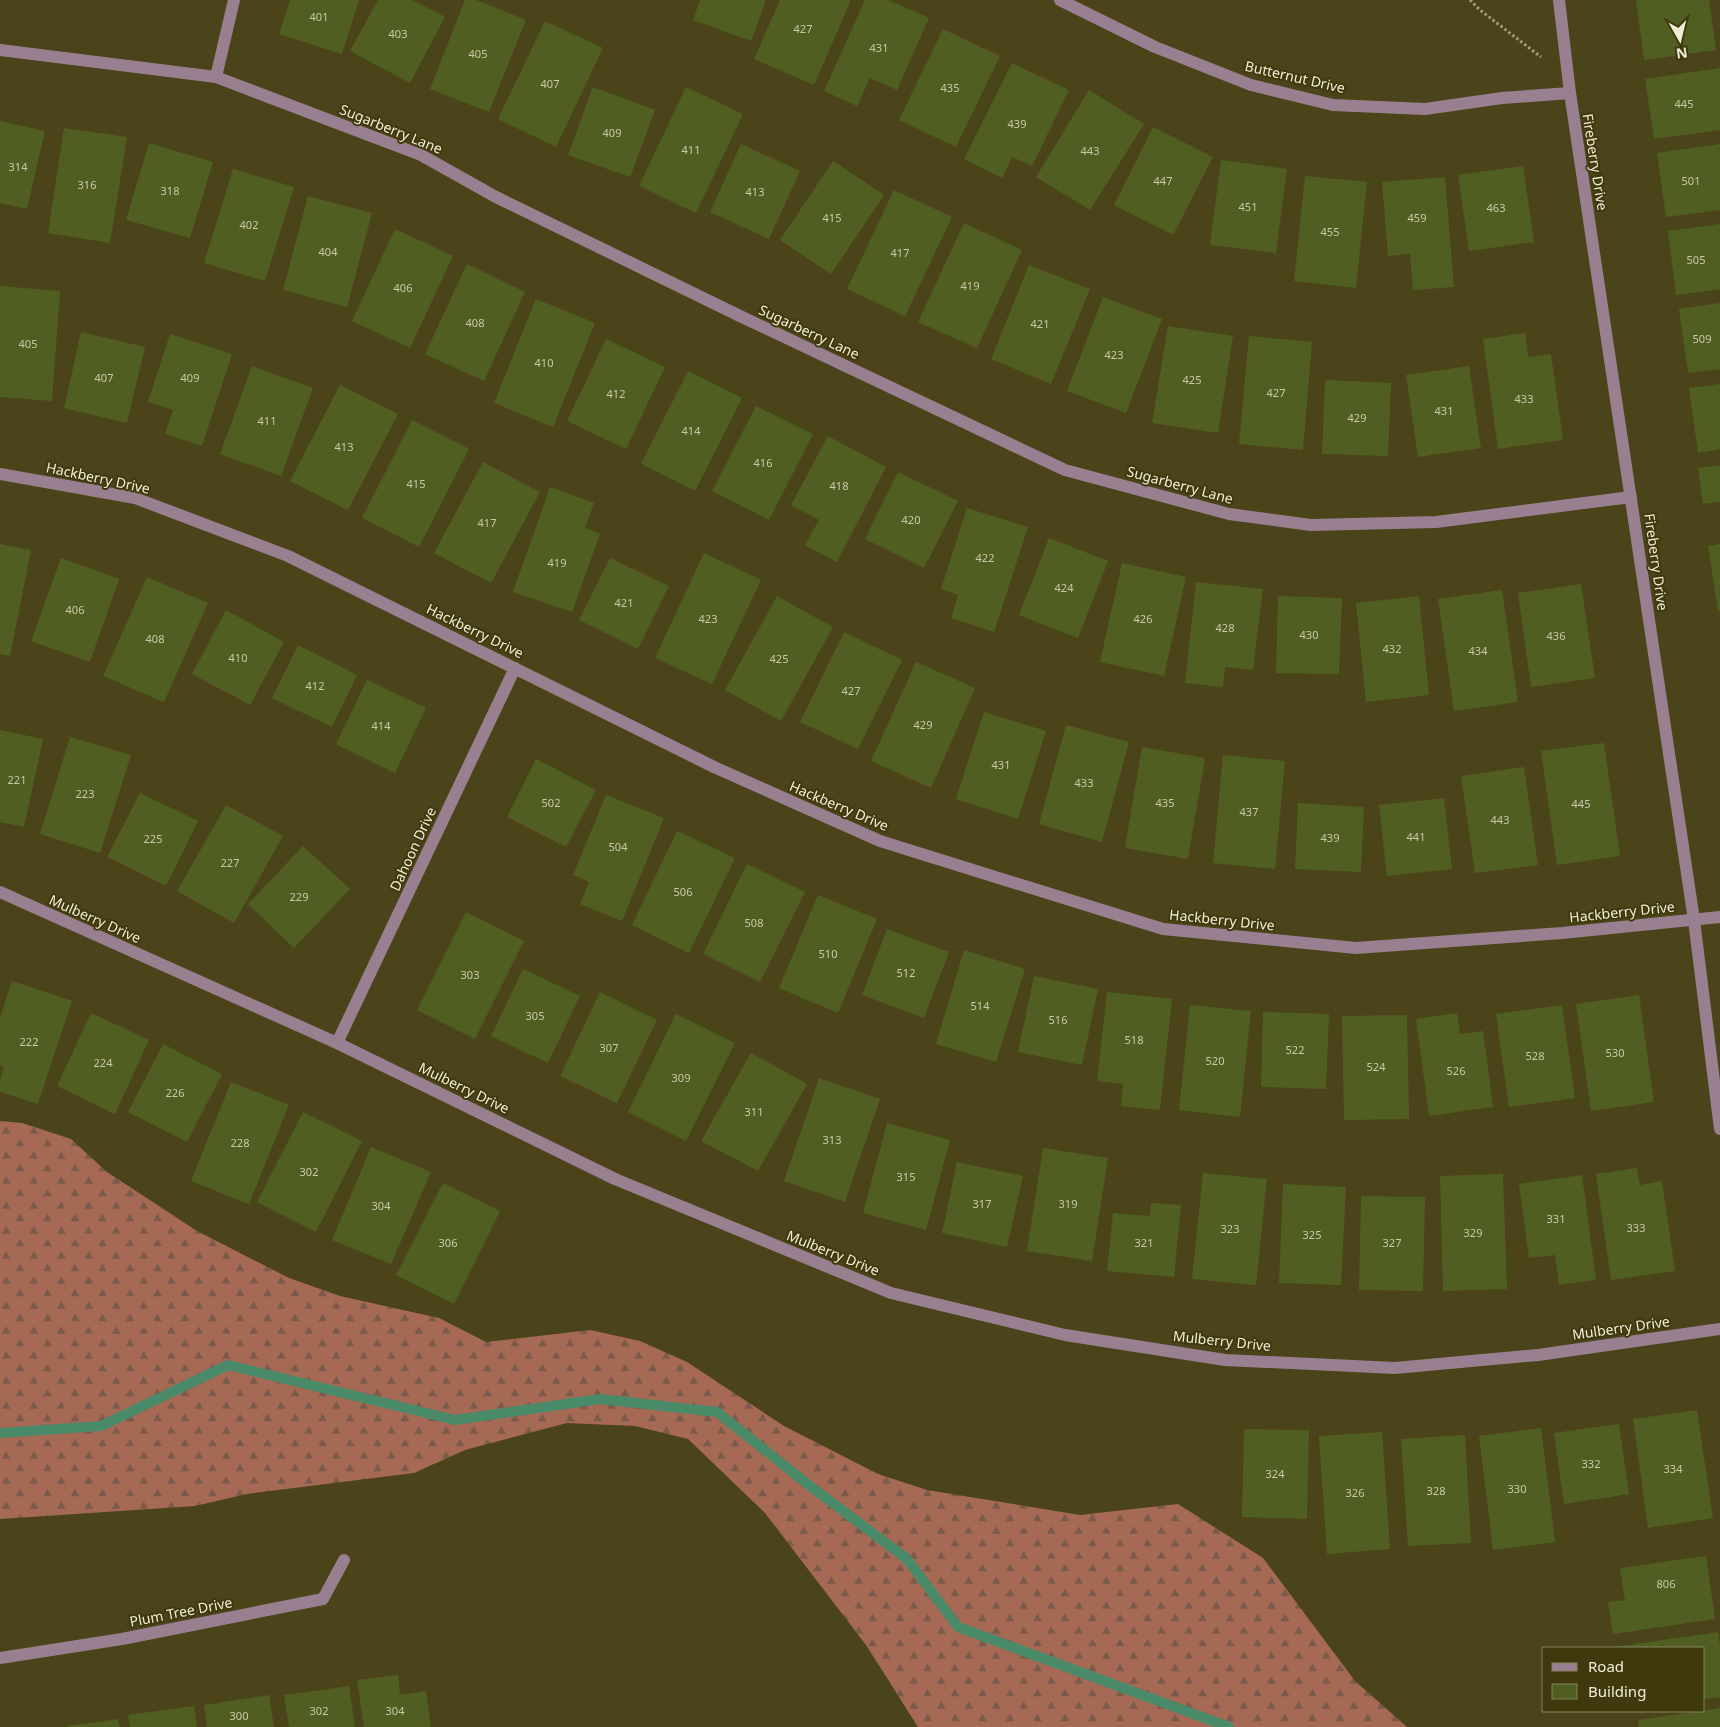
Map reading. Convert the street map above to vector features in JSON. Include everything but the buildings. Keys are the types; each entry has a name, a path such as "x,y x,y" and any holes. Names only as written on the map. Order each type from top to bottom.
{"street":[{"path":"216,77 234,0"},
{"name":"Butternut Drive","path":"1060,0 1155,47 1251,85 1333,104 1425,109 1502,98 1570,93"},
{"name":"Fireberry Drive","path":"1559,0 1570,93 1694,920 1720,1129"},
{"name":"Sugarberry Lane","path":"0,50 216,77 421,155 496,197 725,309 1065,470 1229,514 1311,525 1436,522 1631,497"},
{"name":"Hackberry Drive","path":"0,474 135,498 288,556 714,768 880,842 1163,929 1356,948 1562,933 1720,917"},
{"name":"Dahoon Drive","path":"337,1043 515,668"},
{"name":"Mulberry Drive","path":"0,892 337,1043 615,1180 892,1293 1065,1335 1225,1360 1395,1368 1538,1355 1720,1330"},
{"name":"Plum Tree Drive","path":"0,1658 122,1639 323,1599 344,1560"}],"path":[{"path":"1470,0 1480,10 1541,57"}],"green space":[{"path":"0,1121 22,1123 71,1139 107,1172 197,1231 289,1278 340,1296 439,1318 486,1342 590,1330 640,1341 687,1362 784,1426 878,1474 927,1490 1080,1515 1178,1504 1263,1558 1355,1681 1407,1727 918,1727 866,1645 765,1513 688,1439 635,1426 567,1423 465,1450 414,1473 247,1494 195,1506 0,1519"}],"waterway":[{"path":"0,1433 101,1426 228,1365 455,1420 600,1399 717,1412 810,1486 907,1559 958,1627 1229,1727"}]}
